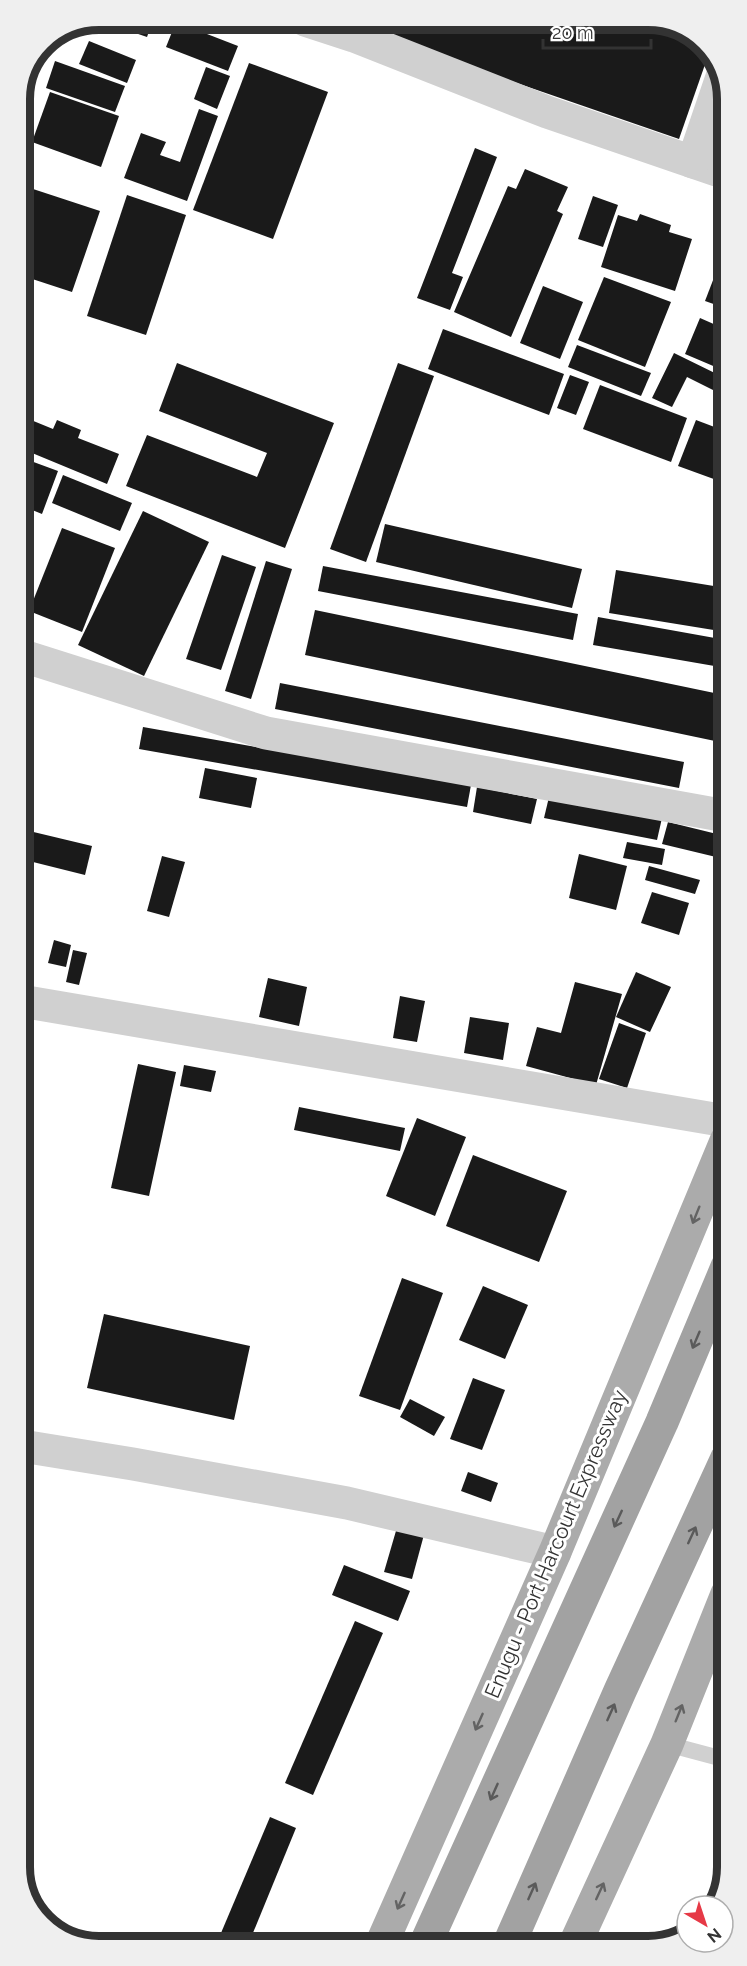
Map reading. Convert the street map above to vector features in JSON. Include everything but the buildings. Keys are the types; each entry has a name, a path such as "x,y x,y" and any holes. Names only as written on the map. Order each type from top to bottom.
{"highway":[{"name":"Enugu - Port Harcourt Expressway","path":"429,1936 662,1422 717,1291"},
{"path":"513,1936 620,1691 717,1480"}],"main road":[{"name":"Enugu - Port Harcourt Expressway","path":"385,1936 555,1552 717,1163"},
{"path":"579,1936 667,1744 717,1619"}],"street":[{"path":"362,30 547,112 717,170"},
{"path":"693,162 716,93"},
{"path":"30,657 266,733 717,814"},
{"path":"30,1003 717,1119"},
{"path":"30,1447 347,1503 555,1552"}],"lane":[{"path":"667,1744 717,1757"}]}
